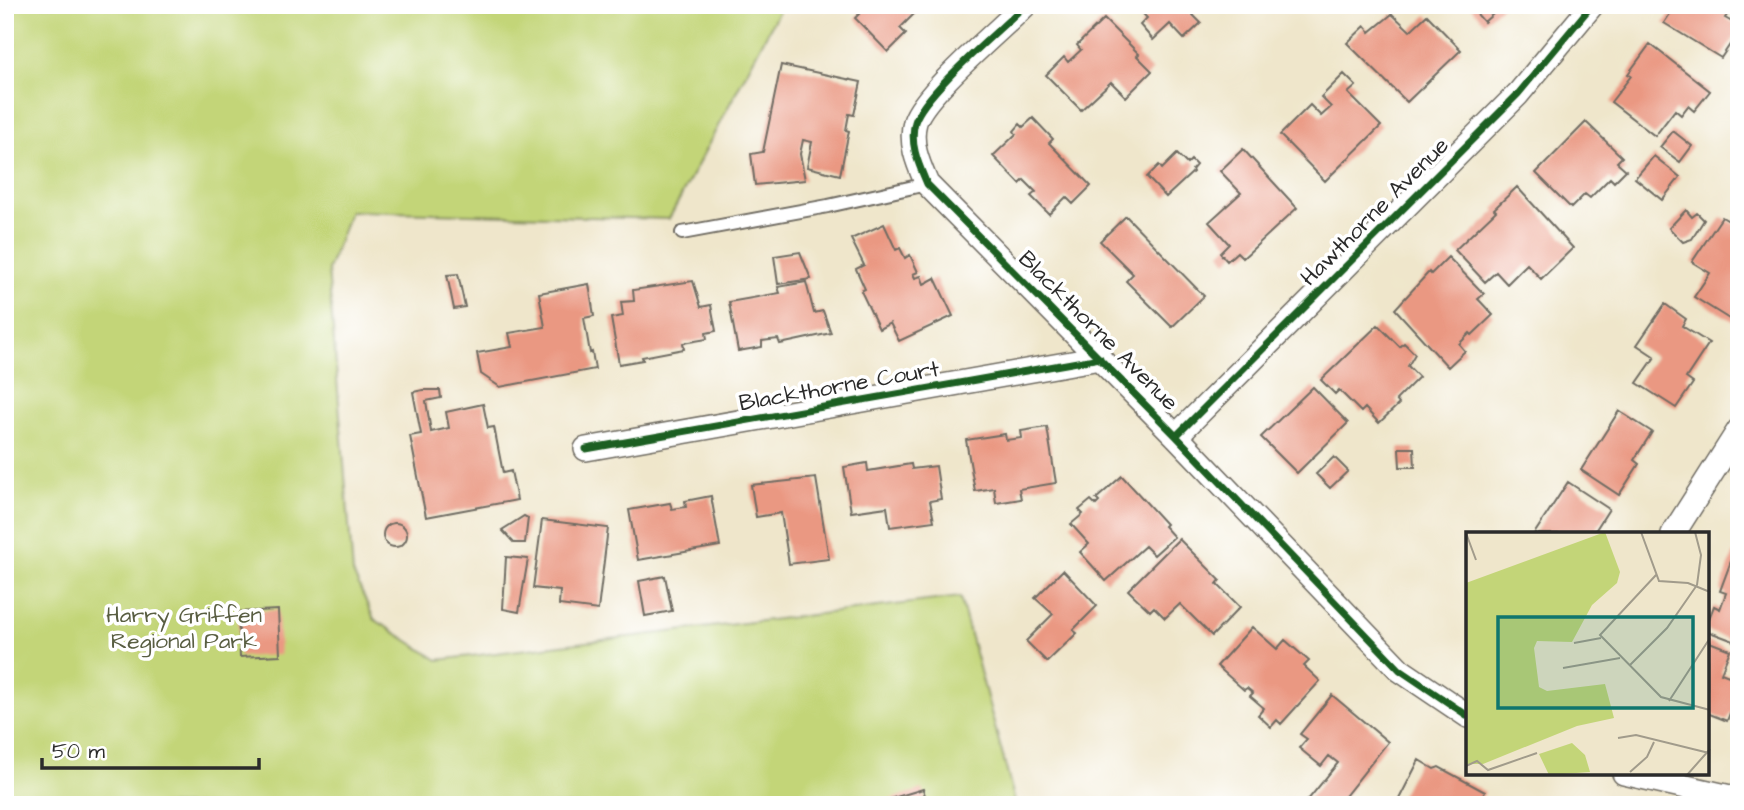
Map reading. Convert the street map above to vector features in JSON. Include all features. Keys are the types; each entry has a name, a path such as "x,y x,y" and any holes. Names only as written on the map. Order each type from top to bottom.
{"street":[{"name":"Blackthorne Avenue","path":"1025,5 927,100 915,124 915,157 927,184 1176,436 1400,670 1466,715"},
{"name":"Hawthorne Avenue","path":"1176,436 1518,94 1592,5"},
{"name":"Blackthorne Court","path":"586,449 1100,358"},
{"path":"1674,532 1739,430"},
{"path":"1633,775 1739,799"}],"lane":[{"path":"682,233 828,206 927,184"}],"green space":[{"name":"Harry Griffen Regional Park","path":"5,5 782,5 669,219 350,211 328,270 353,573 374,619 438,660 960,597 1016,805 5,805"}],"building":[{"path":"868,5 923,5 900,28 906,34 888,52 855,18"},
{"path":"1135,5 1189,5 1186,8 1201,23 1184,39 1170,24 1153,40 1140,25 1147,18"},
{"path":"1469,5 1503,5 1484,22"},
{"path":"1676,5 1734,5 1725,18 1739,26 1739,31 1721,58 1664,23"},
{"path":"1392,14 1410,31 1427,15 1461,50 1407,102 1347,43 1365,26 1370,32"},
{"path":"1104,19 1152,71 1126,97 1111,82 1081,110 1046,75 1064,57 1068,62 1081,50 1077,45"},
{"path":"1650,44 1710,91 1694,111 1688,106 1681,115 1675,110 1655,136 1611,102"},
{"path":"781,65 861,82 854,115 849,114 846,130 849,131 840,175 807,167 812,142 803,140 800,154 805,180 755,185 751,154 763,152"},
{"path":"1344,74 1356,86 1348,93 1381,126 1325,181 1280,135 1310,105 1321,116 1331,107 1321,97"},
{"path":"1033,118 1053,139 1049,143 1091,186 1073,204 1066,197 1049,214 1031,196 1036,192 1024,180 1020,184 993,156 1016,134 1014,131 1020,124 1023,127"},
{"path":"1586,122 1622,157 1617,162 1626,170 1614,182 1610,178 1590,198 1585,194 1571,208 1536,173"},
{"path":"1673,131 1692,146 1680,162 1660,147"},
{"path":"1243,149 1297,208 1243,258 1237,252 1227,261 1220,253 1229,244 1209,222 1241,193 1220,171"},
{"path":"1177,154 1187,164 1191,160 1196,165 1193,172 1166,197 1147,177 1159,165 1162,169"},
{"path":"1654,156 1680,177 1662,200 1635,178"},
{"path":"1517,187 1573,248 1541,279 1527,264 1507,284 1496,272 1485,282 1455,250"},
{"path":"1686,210 1692,217 1697,213 1704,220 1692,239 1683,242 1669,228"},
{"path":"1126,216 1204,296 1172,327 1126,281 1133,274 1100,241"},
{"path":"1722,217 1739,227 1739,315 1734,322 1694,297 1710,273 1692,262"},
{"path":"884,224 896,250 900,248 905,258 910,255 918,272 913,274 915,278 921,276 924,284 935,278 953,316 899,341 890,323 879,329 861,291 865,289 856,269 864,265 851,239"},
{"path":"800,252 811,279 778,284 774,256"},
{"path":"1448,257 1484,294 1478,299 1493,315 1459,344 1465,351 1448,367 1395,309 1429,272 1431,274"},
{"path":"458,274 465,307 454,309 447,275"},
{"path":"693,281 701,307 711,305 716,331 706,333 707,339 683,343 684,349 619,364 611,318 623,316 621,302 634,301 633,290"},
{"path":"806,282 814,313 823,311 831,333 780,344 778,339 762,341 762,347 738,351 729,302 780,293 778,287"},
{"path":"589,284 594,316 584,318 595,369 500,387 481,374 477,353 512,347 509,333 545,327 539,293"},
{"path":"1665,304 1686,319 1682,326 1709,343 1686,378 1693,383 1676,408 1637,383 1655,357 1637,345"},
{"path":"1378,325 1400,347 1404,343 1415,354 1408,366 1419,377 1396,400 1399,404 1379,423 1365,408 1361,412 1339,390 1335,394 1321,380"},
{"path":"1313,387 1348,423 1297,473 1261,437"},
{"path":"440,390 441,398 426,401 431,432 449,428 446,412 483,404 488,428 494,427 503,473 511,471 517,500 426,517 410,436 421,434 413,392"},
{"path":"1619,411 1652,432 1634,460 1639,464 1619,495 1581,470"},
{"path":"1047,427 1056,483 1019,489 1021,499 996,503 994,488 975,491 966,440 1005,434 1006,440 1022,438 1021,431"},
{"path":"1399,448 1414,448 1415,467 1400,467"},
{"path":"1334,457 1348,471 1330,488 1316,474"},
{"path":"867,463 868,471 911,464 912,469 936,466 941,499 930,501 934,521 890,527 887,507 851,512 844,467"},
{"path":"1122,476 1166,524 1164,526 1174,537 1154,555 1145,546 1106,581 1080,552 1089,544 1071,524 1083,514 1079,510 1091,500 1096,505 1099,502 1096,499"},
{"path":"816,478 829,559 789,564 781,513 756,517 751,485"},
{"path":"1568,482 1609,509 1594,532 1535,532"},
{"path":"711,496 720,546 638,560 629,510 670,503 672,509 686,507 685,501"},
{"path":"524,516 528,518 525,543 514,543 502,530"},
{"path":"542,520 608,528 598,610 559,605 560,591 533,588"},
{"path":"395,523 406,530 407,535 400,546 395,547 384,540 383,535 390,524"},
{"path":"1179,539 1220,580 1217,584 1240,607 1212,636 1180,604 1165,618 1154,607 1150,611 1128,590"},
{"path":"1734,553 1739,555 1739,643 1709,632 1709,619 1714,606 1720,609 1726,593 1720,591"},
{"path":"506,557 528,559 519,612 503,609"},
{"path":"1063,570 1097,606 1073,630 1077,633 1047,662 1026,641 1053,614 1035,598"},
{"path":"665,576 672,611 645,616 639,581"},
{"path":"278,610 280,655 240,657 238,612"},
{"path":"1252,627 1277,649 1285,640 1309,661 1304,666 1320,681 1281,724 1277,720 1271,727 1258,715 1264,708 1250,696 1253,693 1247,688 1244,690 1217,666"},
{"path":"1709,642 1730,650 1721,673 1739,680 1739,716 1730,713 1727,721 1709,714"},
{"path":"1332,695 1388,742 1338,805 1312,805 1307,801 1338,763 1329,756 1321,766 1299,748 1307,739 1300,734"},
{"path":"1419,760 1434,769 1439,767 1485,792 1478,805 1397,803"},
{"path":"923,789 928,805 881,805 880,802"}],"cycle path":[{"path":"1025,5 947,79 921,110 915,122 913,138 927,184 1176,436 1400,670 1466,715"},
{"path":"1176,436 1518,94 1592,5"},
{"path":"586,449 1100,358"}]}
